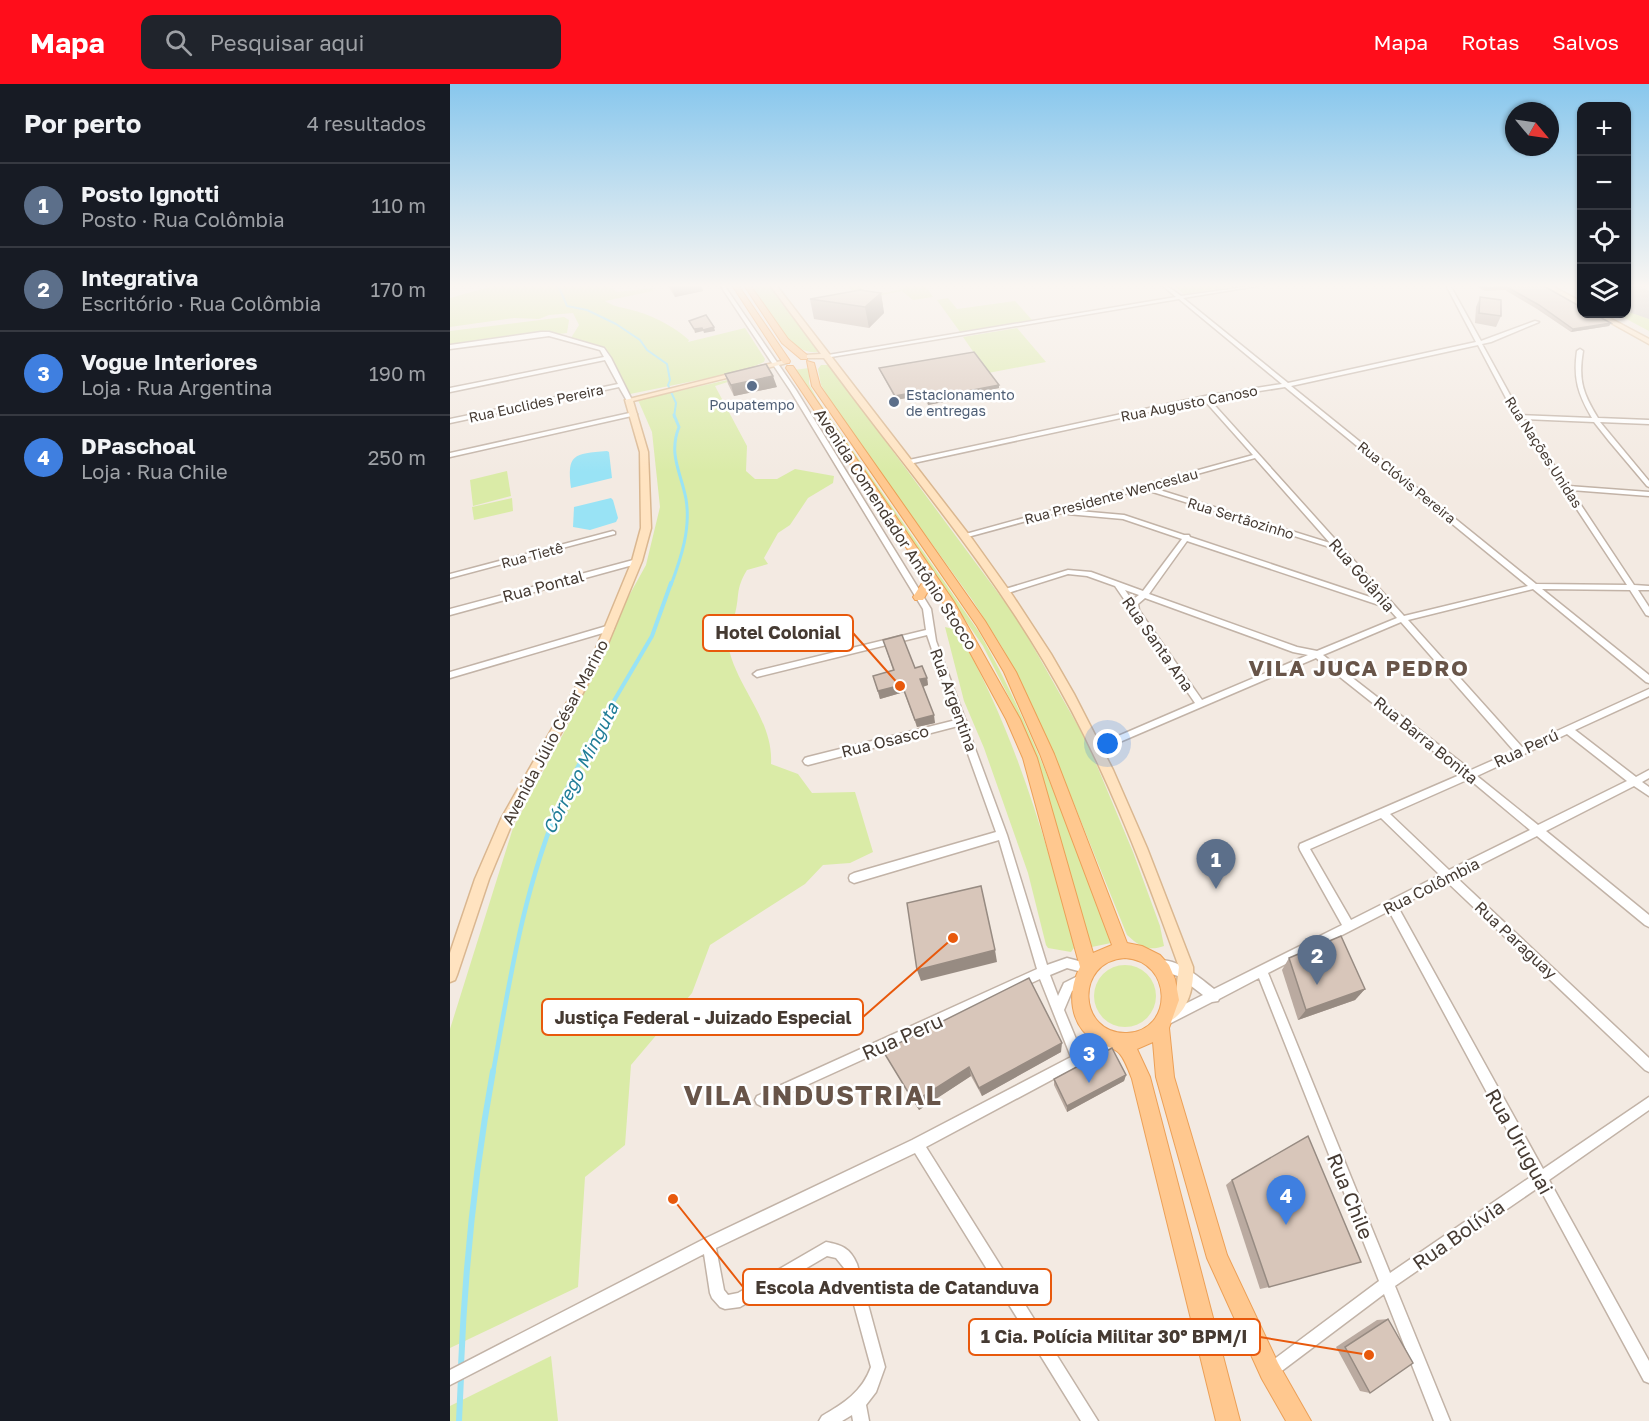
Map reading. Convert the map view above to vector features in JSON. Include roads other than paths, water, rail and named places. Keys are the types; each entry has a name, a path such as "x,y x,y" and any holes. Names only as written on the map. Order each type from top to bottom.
{"main road":[{"name":"Avenida Comendador Antônio Stocco","path":"776,347 967,633 1013,719 1026,748 1085,971"},
{"name":"Avenida Comendador Antônio Stocco","path":"792,347 808,361 816,386 981,624 1010,672 1047,754 1122,950"},
{"path":"787,365 808,361"},
{"path":"919,597 930,579"},
{"path":"1228,1421 1141,1077 1127,1048 1095,1029 1088,1021 1079,1001 1085,971 1099,956 1122,950 1144,955 1156,965 1167,981 1170,992 1159,1041 1165,1077 1217,1258 1270,1371 1299,1421"},
{"path":"1117,1040 1143,1038 1164,1021"}],"street":[{"name":"Avenida Júlio César Marino","path":"450,975 482,879 507,819 597,658 637,561 646,528 644,453 634,414 604,350 595,347"},
{"name":"Rua Argentina","path":"764,347 927,609 930,632 1002,835 1043,972 1078,1058"},
{"path":"819,347 909,462 1005,592 1048,658 1098,748 1173,931 1187,976 1181,1000 1164,1021"},
{"path":"808,361 881,347"},
{"name":"Rua Clóvis Pereira","path":"1241,347 1649,680"},
{"name":"Rua Augusto Canoso","path":"909,462 1205,398 1286,385 1454,347"},
{"name":"Rua Nações Unidas","path":"1481,347 1519,417 1649,612"},
{"path":"1580,351 1577,360 1577,381 1584,401 1597,421 1649,485"},
{"path":"450,390 608,358"},
{"name":"Rua Euclides Pereira","path":"629,400 787,365"},
{"name":"Rua Euclides Pereira","path":"450,421 621,385"},
{"name":"Rua Goiânia","path":"1205,398 1520,751"},
{"path":"450,455 634,414"},
{"path":"1519,417 1649,422"},
{"name":"Rua Presidente Wenceslau","path":"964,536 1257,456"},
{"name":"Rua Sertãozinho","path":"1143,487 1339,548"},
{"path":"1566,488 1649,494"},
{"path":"1055,511 1124,517 1389,606"},
{"name":"Rua Tietê","path":"450,576 613,533"},
{"path":"1135,610 1134,603 1144,595 1187,537"},
{"name":"Rua Pontal","path":"450,612 637,561"},
{"name":"Rua Barra Bonita","path":"1005,592 1068,572 1088,574 1296,650 1316,654 1470,775 1649,922"},
{"name":"Rua Santa Ana","path":"1117,584 1199,703"},
{"path":"1098,748 1199,703 1401,619 1536,586 1649,588"},
{"path":"450,675 610,628"},
{"path":"757,674 930,632"},
{"name":"Rua Perú","path":"1348,926 1304,847 1470,775 1649,692"},
{"name":"Rua Osasco","path":"808,761 963,722"},
{"path":"1567,729 1649,792"},
{"name":"Rua Colômbia","path":"1164,1021 1649,774"},
{"name":"Rua Paraguay","path":"1383,814 1649,1066"},
{"path":"854,878 1002,835"},
{"name":"Rua Uruguai","path":"1392,906 1649,1376"},
{"name":"Rua Peru","path":"761,1100 1043,972 1067,963 1085,971"},
{"path":"1156,965 1167,966 1187,976 1214,997"},
{"name":"Rua Chile","path":"1261,970 1442,1421"},
{"path":"1058,1010 1068,987 1085,971"},
{"path":"451,1377 710,1244 917,1145 1078,1058 1117,1040"},
{"name":"Rua Bolívia","path":"1270,1371 1387,1284 1649,1103"},
{"path":"917,1145 1090,1421"},
{"path":"710,1244 717,1293 725,1302 740,1300 826,1249 840,1252 850,1264 878,1367 874,1383 858,1404 827,1421"},
{"path":"858,1404 861,1421"}],"water":[{"path":"607,451 612,478 571,488 570,468 575,458 586,453"},
{"path":"611,498 618,518 616,522 590,530 573,527 574,507"}],"waterway":[{"name":"Córrego Minguta","path":"645,347 667,364 670,380 668,385 676,403 674,416"},
{"name":"Córrego Minguta","path":"671,585 681,554 687,521 686,499 675,455 679,427 674,416"},
{"name":"Córrego Minguta","path":"562,799 591,740 652,636 671,583"},
{"name":"Córrego Minguta","path":"493,1073 512,967 528,899 562,798"},
{"name":"Córrego Minguta","path":"461,1366 472,1218 493,1071"},
{"name":"Córrego Minguta","path":"459,1421 461,1377"}],"place":[{"name":"Poupatempo","path":"752,386"},
{"name":"Estacionamento de entregas","path":"894,402"},
{"name":"Hotel Colonial","path":"900,686"},
{"name":"Posto Ignotti","path":"1216,889"},
{"name":"Justiça Federal - Juizado Especial","path":"953,938"},
{"name":"Integrativa","path":"1317,985"},
{"name":"Vogue Interiores","path":"1089,1083"},
{"name":"Escola Adventista de Catanduva","path":"673,1199"},
{"name":"DPaschoal","path":"1286,1225"},
{"name":"1 Cia. Polícia Militar 30º BPM/I","path":"1369,1355"}],"district":[{"name":"VILA JUCA PEDRO","path":"1359,667"},
{"name":"VILA INDUSTRIAL","path":"813,1095"}]}
